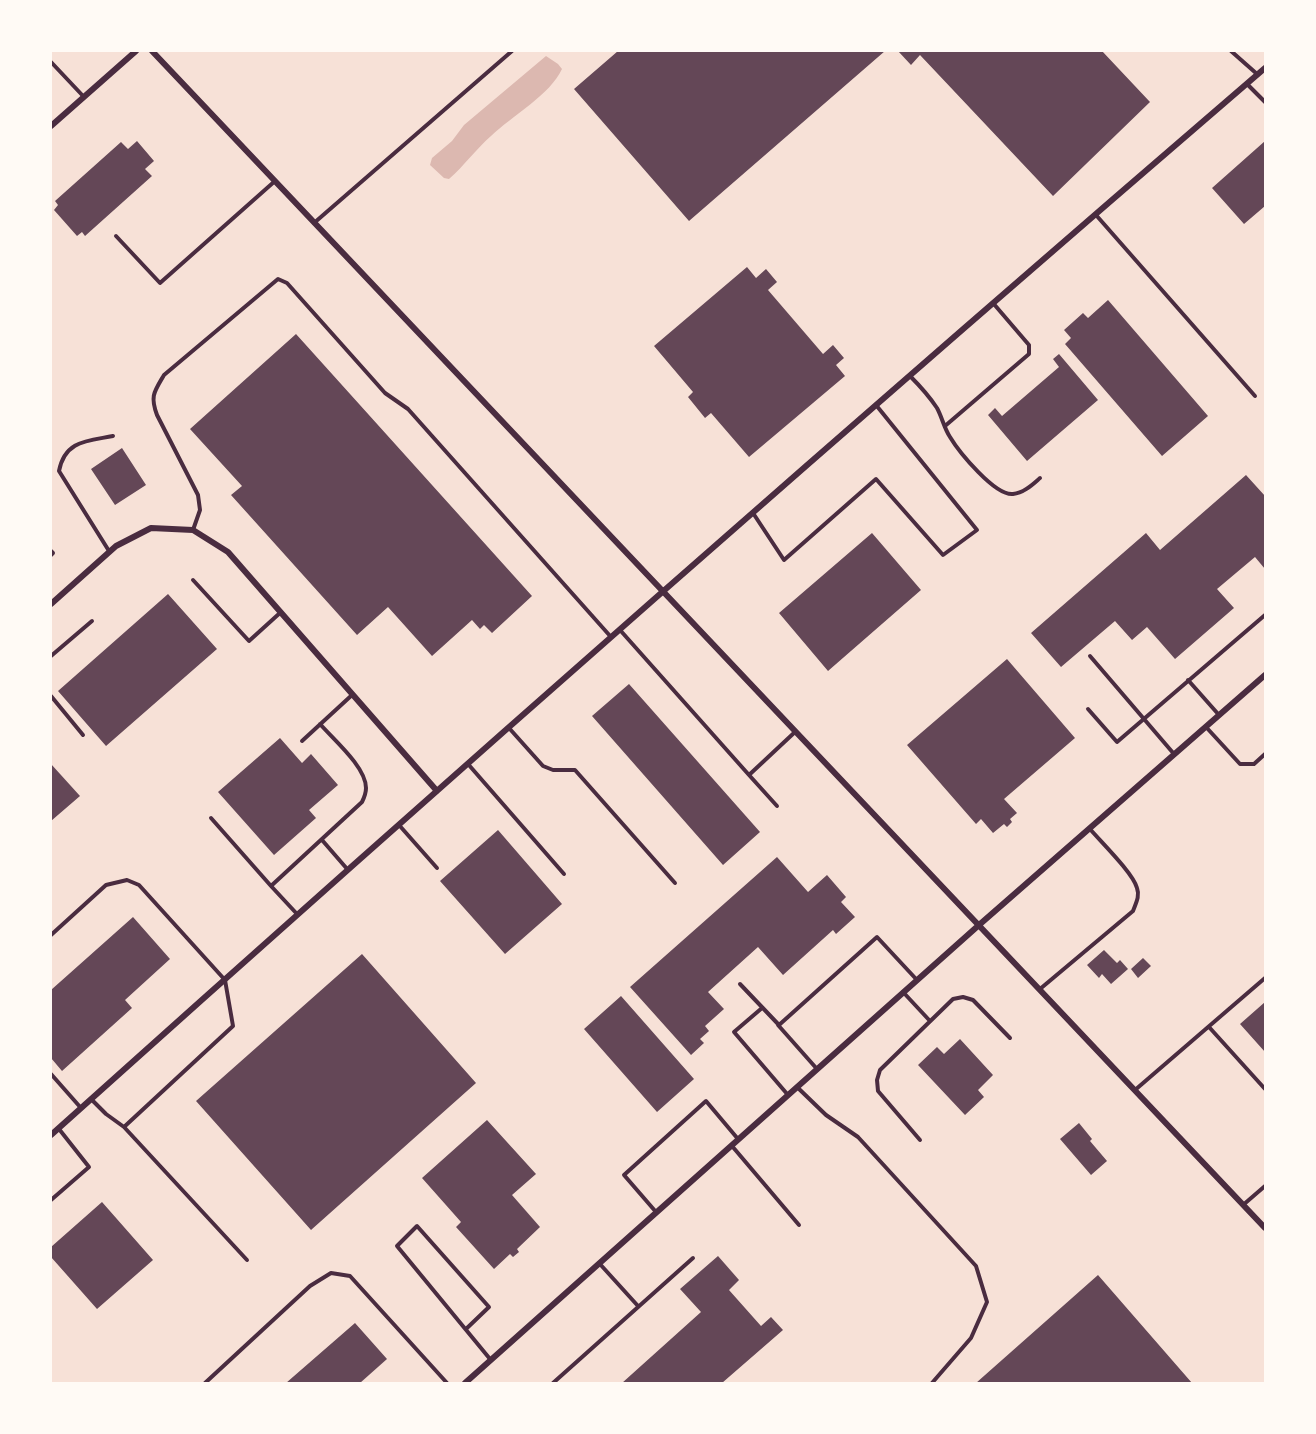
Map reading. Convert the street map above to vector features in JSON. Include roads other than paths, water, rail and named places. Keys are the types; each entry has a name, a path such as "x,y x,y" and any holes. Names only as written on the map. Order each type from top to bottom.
{"street":[{"path":"51,126 136,51"},
{"path":"152,51 1265,1228"},
{"path":"51,1135 663,592 992,303 1265,68"},
{"path":"51,604 116,546 151,528 193,530 228,552 437,791"},
{"path":"467,1382 903,992 1265,675"}],"lane":[{"path":"314,223 512,51"},
{"path":"1230,51 1257,74"},
{"path":"51,62 84,97"},
{"path":"1246,84 1265,102"},
{"path":"116,236 160,283 275,181"},
{"path":"1096,214 1255,396"},
{"path":"193,530 200,510 198,495 157,415 152,401 155,390 164,375 278,279 287,283 384,393 408,409 612,638"},
{"path":"945,426 1029,354 1029,345 992,303"},
{"path":"910,375 938,409 948,436 991,484 1005,494 1014,494 1029,488 1040,478"},
{"path":"753,513 784,560 876,479 943,555 976,530 876,405"},
{"path":"110,552 59,471 63,457 73,447 93,439 113,436"},
{"path":"193,580 249,641 280,612"},
{"path":"1088,709 1117,742 1265,615"},
{"path":"51,656 92,621"},
{"path":"620,630 777,806"},
{"path":"1090,656 1174,754"},
{"path":"1188,680 1219,715"},
{"path":"302,741 352,694"},
{"path":"51,696 83,735"},
{"path":"271,886 362,802 366,790 365,778 360,769 320,724"},
{"path":"1206,727 1240,764 1254,764 1265,754"},
{"path":"509,728 543,766 553,770 575,770 675,883"},
{"path":"749,775 795,731"},
{"path":"468,764 564,874"},
{"path":"212,818 298,915"},
{"path":"399,825 437,868"},
{"path":"1040,989 1133,911 1138,898 1137,888 1131,877 1089,828"},
{"path":"322,840 348,870"},
{"path":"51,935 106,885 127,880 139,885 225,980 233,1026 124,1127"},
{"path":"777,1024 779,1025 877,937 917,980"},
{"path":"1135,1090 1265,978"},
{"path":"740,984 817,1069"},
{"path":"903,992 930,1021"},
{"path":"920,1140 878,1091 877,1080 880,1070 953,999 963,997 973,1000 1010,1038"},
{"path":"762,1008 734,1032 788,1095"},
{"path":"1209,1026 1265,1089"},
{"path":"51,1074 81,1108"},
{"path":"797,1087 826,1114 858,1137 976,1266 987,1302 971,1338 932,1383"},
{"path":"91,1099 124,1127 247,1260"},
{"path":"656,1212 624,1175 706,1101 738,1139"},
{"path":"51,1200 89,1167 58,1128"},
{"path":"732,1145 799,1225"},
{"path":"1244,1205 1265,1186"},
{"path":"466,1329 489,1307 417,1227 397,1246 491,1360"},
{"path":"553,1383 693,1258"},
{"path":"599,1263 638,1306"},
{"path":"205,1383 310,1286 331,1273 350,1276 447,1383"}]}
